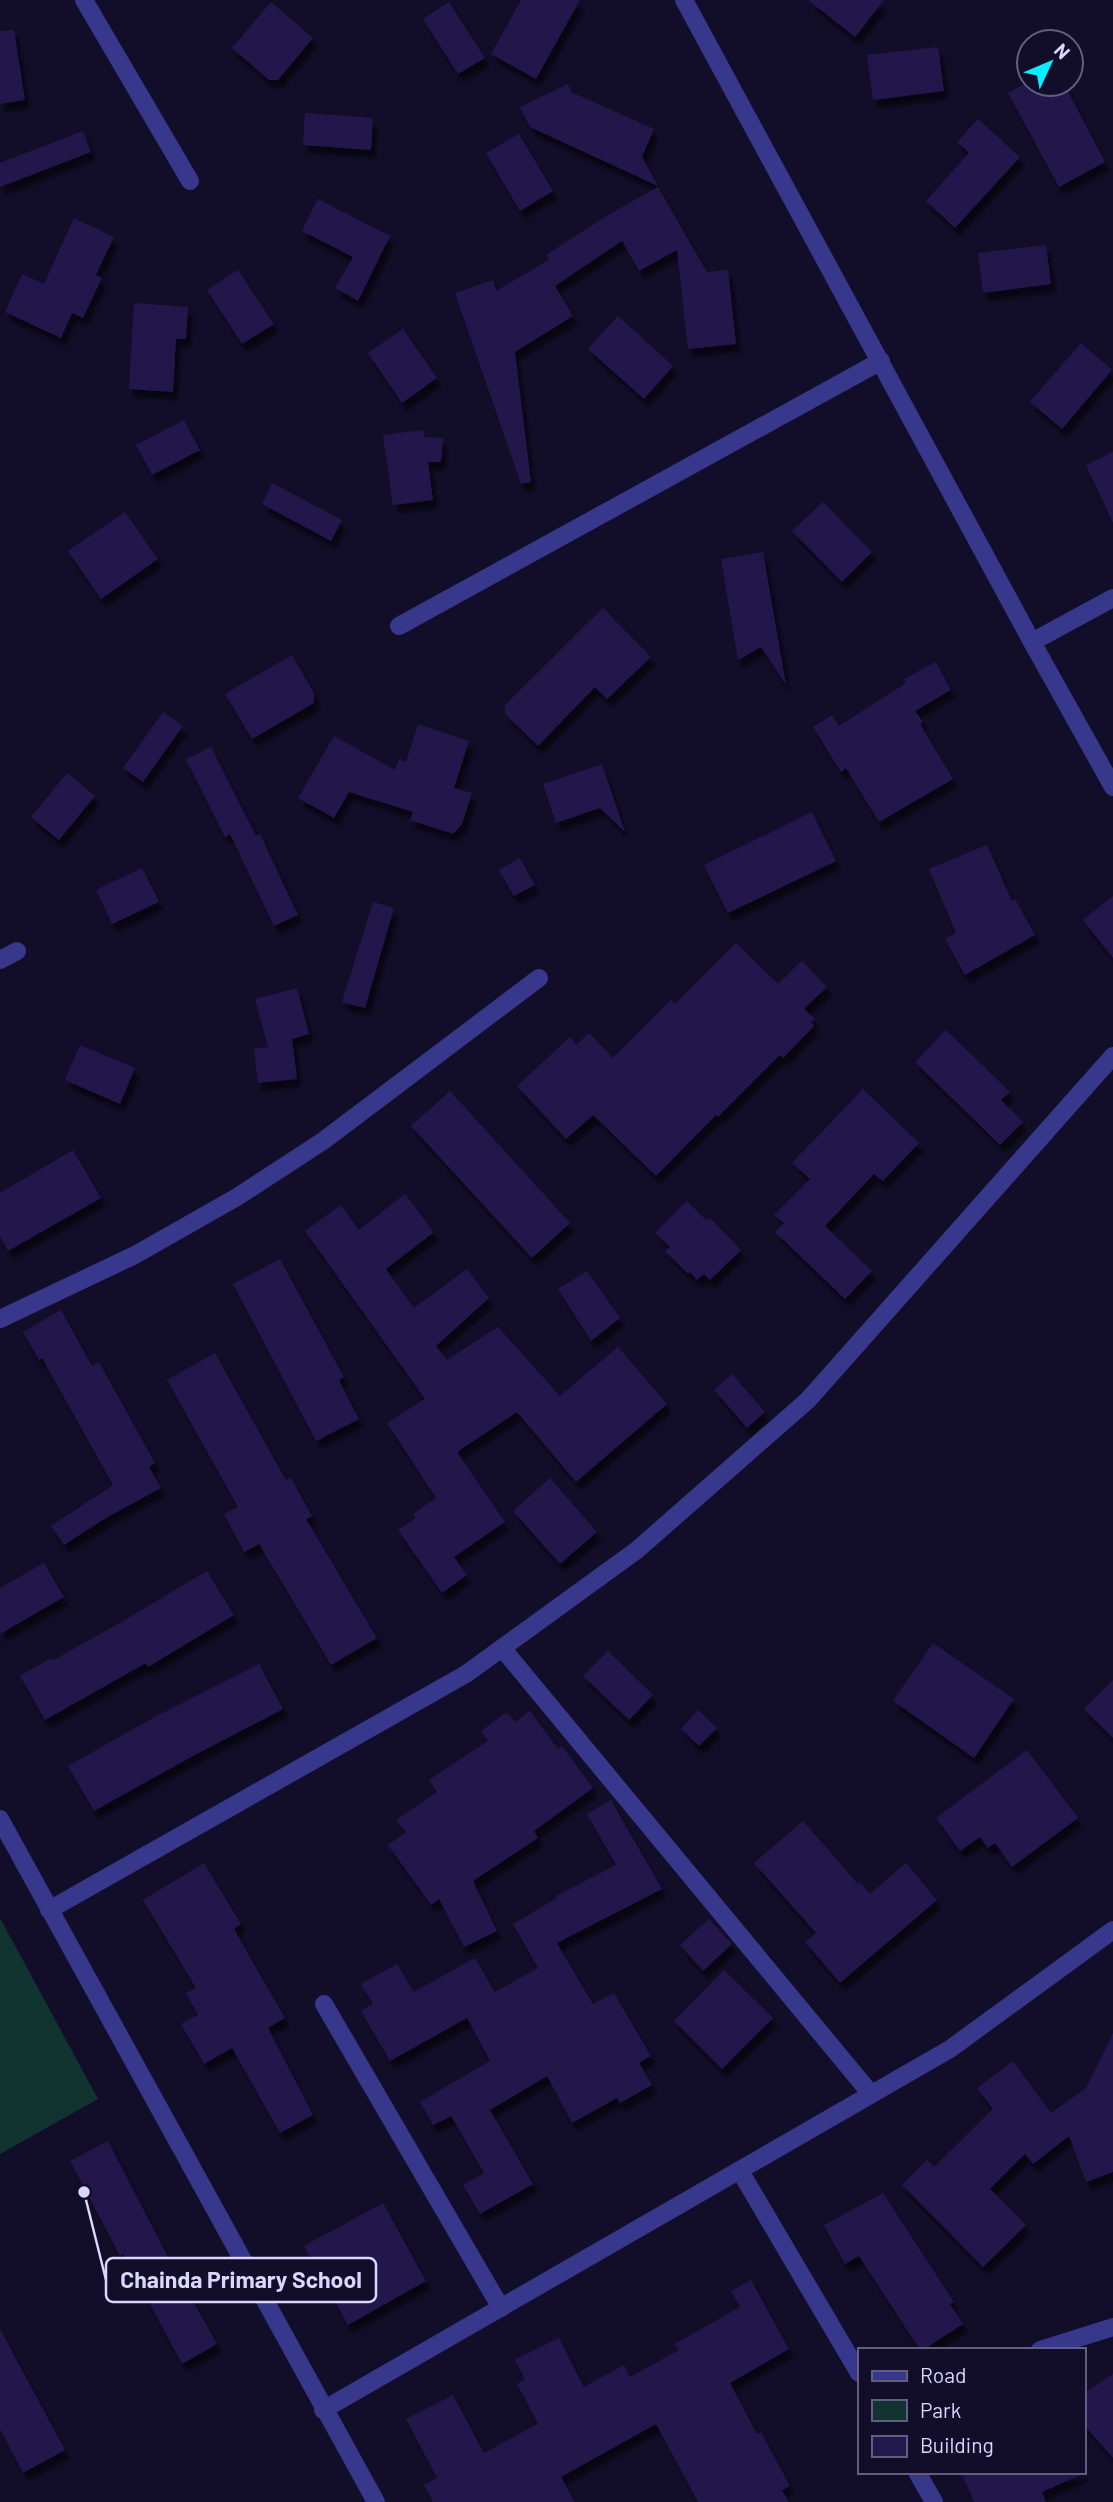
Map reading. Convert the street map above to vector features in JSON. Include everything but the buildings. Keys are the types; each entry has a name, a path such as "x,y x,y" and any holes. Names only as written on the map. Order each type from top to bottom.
{"street":[{"path":"84,0 190,181"},
{"path":"684,0 1113,787"},
{"path":"399,626 881,361"},
{"path":"1032,642 1113,598"},
{"path":"0,960 17,951"},
{"path":"0,1319 135,1255 237,1197 323,1141 539,978"},
{"path":"49,1910 466,1674 637,1549 808,1400 1113,1056"},
{"path":"502,1648 871,2094"},
{"path":"0,1819 375,2502"},
{"path":"323,2410 950,2049 1113,1930"},
{"path":"324,2004 501,2308"},
{"path":"740,2171 858,2371"},
{"path":"1046,2348 1113,2327"},
{"path":"918,2474 934,2502"}],"green space":[{"path":"0,1918 98,2099 0,2154"}],"place":[{"name":"Chainda Primary School","path":"84,2192"}]}
